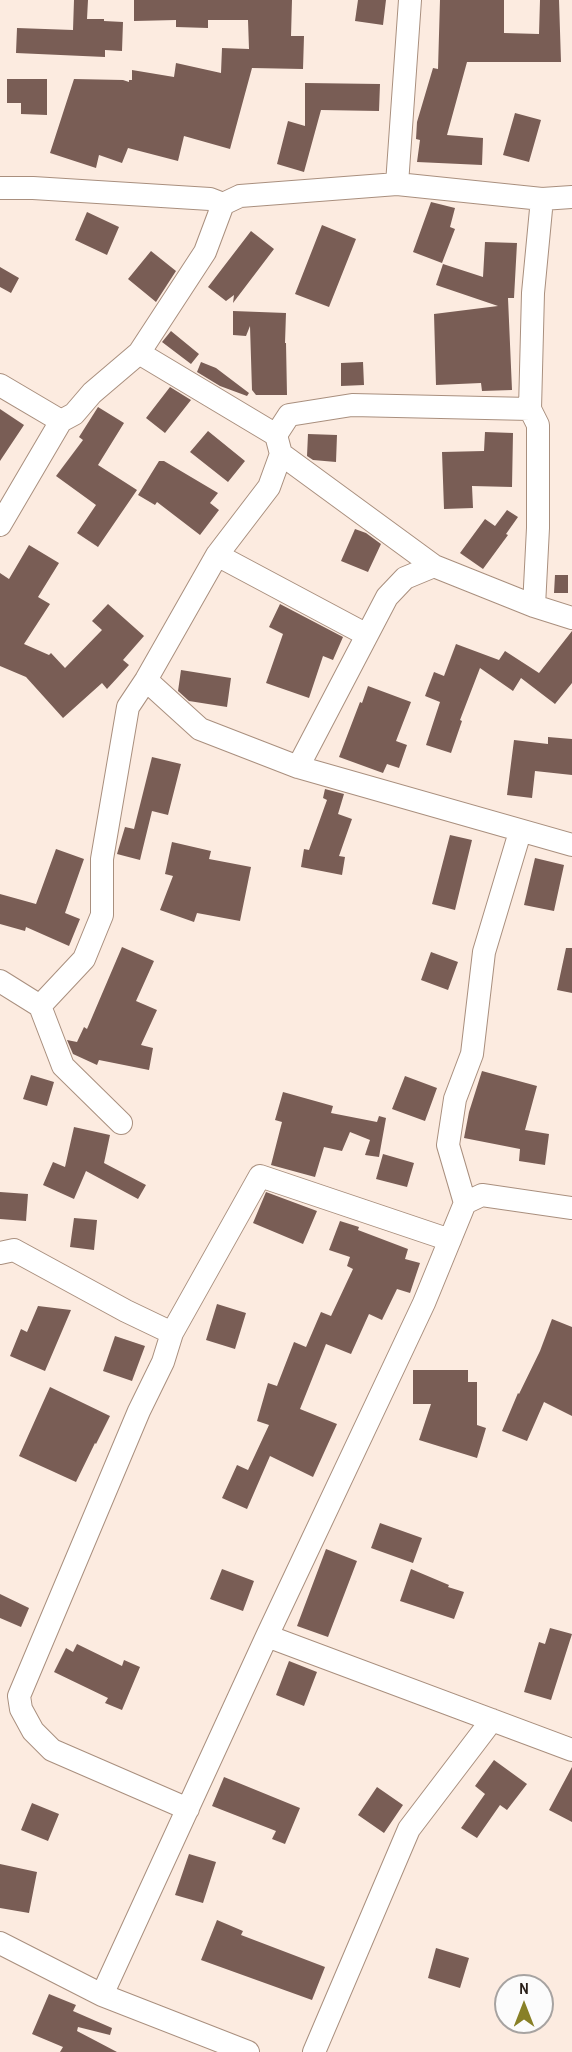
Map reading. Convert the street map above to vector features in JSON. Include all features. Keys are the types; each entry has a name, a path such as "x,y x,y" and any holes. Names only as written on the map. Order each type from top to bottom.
{"street":[{"path":"397,184 410,0"},
{"path":"0,525 61,421 74,414 92,393 139,353 205,252 223,204 240,196 397,184 542,199 572,197"},
{"path":"0,188 210,199 223,204"},
{"path":"534,606 538,528 538,425 530,409 533,293 542,199"},
{"path":"139,353 278,444 434,566 534,606 572,618"},
{"path":"0,385 61,421"},
{"path":"40,1006 84,959 102,915 102,859 128,706 146,680 217,555 269,487 278,444 289,415 352,405 530,409"},
{"path":"217,555 367,635"},
{"path":"298,767 387,597 405,578 434,566"},
{"path":"146,680 200,729 298,767 572,845"},
{"path":"102,1995 267,1636 424,1303 465,1203 448,1145 455,1099 472,1054 484,952 520,832"},
{"path":"0,981 40,1006 63,1065 121,1123"},
{"path":"188,1809 52,1750 33,1731 21,1709 10,1696 163,1362 172,1333 260,1176 450,1240"},
{"path":"465,1203 482,1196 572,1208"},
{"path":"0,1253 14,1250 126,1311 172,1333"},
{"path":"267,1636 572,1750"},
{"path":"314,2052 409,1829 492,1720"},
{"path":"0,1943 102,1995 248,2052"}],"building":[{"path":"74,0 88,0 87,19 123,22 122,51 105,50 105,57 16,53 17,28 73,30"},
{"path":"134,0 292,0 291,36 304,36 303,69 252,68 230,149 184,136 178,161 128,148 122,163 99,155 96,168 50,153 74,79 129,82 132,80 132,70 174,77 176,63 221,73 222,48 249,49 248,20 208,20 208,28 176,27 176,20 134,21"},
{"path":"358,0 386,0 383,25 355,21"},
{"path":"440,0 504,0 504,33 539,34 540,0 559,0 561,62 467,62 447,135 483,138 482,165 417,162 420,140 416,139 417,122 433,68 438,69"},
{"path":"7,79 47,79 47,115 21,114 21,103 7,103"},
{"path":"305,83 380,84 379,111 321,110 304,172 277,164 288,121 305,126"},
{"path":"515,113 541,120 529,162 503,155"},
{"path":"431,202 455,208 450,227 455,229 442,263 413,252"},
{"path":"87,212 119,227 107,255 75,240"},
{"path":"322,225 356,239 329,307 295,294"},
{"path":"251,231 274,249 233,303 234,295 226,301 208,287"},
{"path":"485,242 517,243 514,298 508,298 512,390 482,391 481,383 436,385 434,314 498,306 436,285 443,264 483,277"},
{"path":"151,251 176,271 156,302 128,279"},
{"path":"0,267 19,278 11,293 0,287"},
{"path":"233,311 286,313 287,395 256,395 252,390 250,326 246,336 233,335"},
{"path":"171,331 199,354 191,364 162,342"},
{"path":"201,362 216,368 249,393 247,396 220,386 197,372"},
{"path":"363,362 364,385 341,386 341,363"},
{"path":"170,387 191,400 165,433 146,418"},
{"path":"98,407 124,423 98,465 137,490 98,547 77,533 96,505 56,476 83,440 79,437"},
{"path":"0,409 24,425 0,461"},
{"path":"208,431 245,461 228,482 190,452"},
{"path":"485,432 513,433 512,487 472,486 473,508 444,509 442,452 484,451"},
{"path":"308,434 337,435 336,462 313,460 307,456"},
{"path":"159,461 164,461 218,493 210,503 219,510 200,535 157,502 155,505 138,495"},
{"path":"507,510 518,517 483,569 460,553 485,519 495,526"},
{"path":"355,529 366,533 381,544 368,572 341,561"},
{"path":"29,545 59,563 38,597 50,604 24,644 49,655 51,653 65,668 102,630 92,621 108,604 144,636 123,660 129,665 107,689 102,683 63,718 26,677 0,666 0,573 9,579"},
{"path":"555,575 568,575 568,593 554,593"},
{"path":"280,604 343,637 333,660 323,656 309,698 266,683 283,634 269,627"},
{"path":"572,631 572,683 555,704 521,678 513,691 480,668 460,720 462,721 451,753 426,745 440,702 425,696 434,672 444,676 456,644 499,660 505,651 539,673"},
{"path":"181,670 231,678 227,707 189,701 178,691"},
{"path":"368,686 411,702 396,741 407,745 399,768 387,764 383,773 339,757"},
{"path":"548,737 572,739 572,775 535,771 532,798 507,795 514,740 548,744"},
{"path":"152,757 181,764 168,815 152,811 140,860 117,854 125,827 134,829"},
{"path":"325,789 344,794 338,814 352,819 339,856 345,857 342,875 301,867 304,849 309,850 327,800 323,798"},
{"path":"450,835 472,840 455,910 432,904"},
{"path":"172,842 211,851 209,859 251,867 240,921 197,913 194,922 160,910 173,876 165,874"},
{"path":"56,849 84,859 65,913 80,919 69,946 26,927 25,931 0,924 0,894 36,904"},
{"path":"535,858 564,865 554,911 524,905"},
{"path":"122,947 154,961 136,1001 157,1010 141,1045 153,1048 149,1070 99,1060 97,1065 73,1054 67,1040 77,1042 84,1027 87,1029"},
{"path":"566,948 572,948 572,993 557,990"},
{"path":"431,952 458,962 448,990 421,980"},
{"path":"482,1071 537,1086 525,1130 549,1134 545,1165 519,1161 520,1149 464,1138 469,1112"},
{"path":"31,1075 54,1082 47,1106 23,1099"},
{"path":"405,1076 437,1088 425,1121 392,1109"},
{"path":"283,1092 333,1106 331,1113 377,1122 379,1116 386,1118 379,1157 365,1155 370,1140 350,1132 342,1151 324,1147 315,1177 271,1165 282,1122 275,1120"},
{"path":"74,1127 110,1135 104,1163 146,1185 138,1199 86,1171 74,1199 43,1185 53,1162 65,1167"},
{"path":"383,1154 414,1163 407,1187 376,1179"},
{"path":"0,1192 28,1194 26,1221 0,1219"},
{"path":"266,1192 317,1211 303,1244 253,1223"},
{"path":"74,1218 97,1220 94,1250 70,1247"},
{"path":"340,1221 408,1249 405,1259 420,1263 410,1293 397,1289 382,1320 369,1314 351,1354 326,1344 300,1409 337,1424 313,1477 270,1456 247,1509 222,1498 237,1465 248,1470 269,1425 257,1421 268,1383 277,1386 294,1342 306,1347 321,1312 331,1316 353,1269 347,1266 350,1257 329,1250"},
{"path":"217,1304 246,1313 235,1349 206,1340"},
{"path":"38,1306 71,1310 45,1371 10,1356 21,1329 27,1332"},
{"path":"552,1319 572,1327 572,1416 544,1402 527,1441 502,1431 518,1393 540,1351"},
{"path":"115,1336 145,1346 132,1381 103,1371"},
{"path":"413,1370 468,1370 468,1382 477,1382 477,1425 486,1428 477,1458 419,1440 431,1404 413,1404"},
{"path":"50,1387 110,1416 76,1482 19,1456"},
{"path":"380,1523 422,1538 413,1563 371,1548"},
{"path":"326,1549 357,1561 328,1637 297,1626"},
{"path":"222,1569 254,1581 243,1611 210,1599"},
{"path":"411,1569 464,1592 454,1619 400,1601"},
{"path":"0,1594 29,1608 21,1627 0,1618"},
{"path":"550,1628 572,1634 551,1700 524,1692 539,1642 545,1644"},
{"path":"77,1644 122,1666 124,1660 140,1667 122,1710 105,1703 108,1698 54,1672 66,1648 73,1652"},
{"path":"289,1661 317,1672 304,1706 276,1695"},
{"path":"494,1760 527,1784 507,1810 500,1805 477,1838 461,1828 485,1794 475,1786"},
{"path":"572,1767 572,1822 549,1810"},
{"path":"224,1777 300,1808 285,1844 272,1839 276,1831 212,1806"},
{"path":"377,1787 403,1805 384,1833 358,1815"},
{"path":"32,1803 59,1814 48,1841 21,1830"},
{"path":"189,1854 216,1862 203,1903 175,1895"},
{"path":"0,1864 37,1872 29,1913 0,1908"},
{"path":"217,1920 243,1931 241,1935 325,1967 312,2000 201,1960"},
{"path":"436,1948 469,1958 460,1988 428,1978"},
{"path":"49,1994 76,2005 73,2011 112,2028 110,2035 78,2027 77,2031 117,2052 60,2052 63,2047 32,2034"}]}
